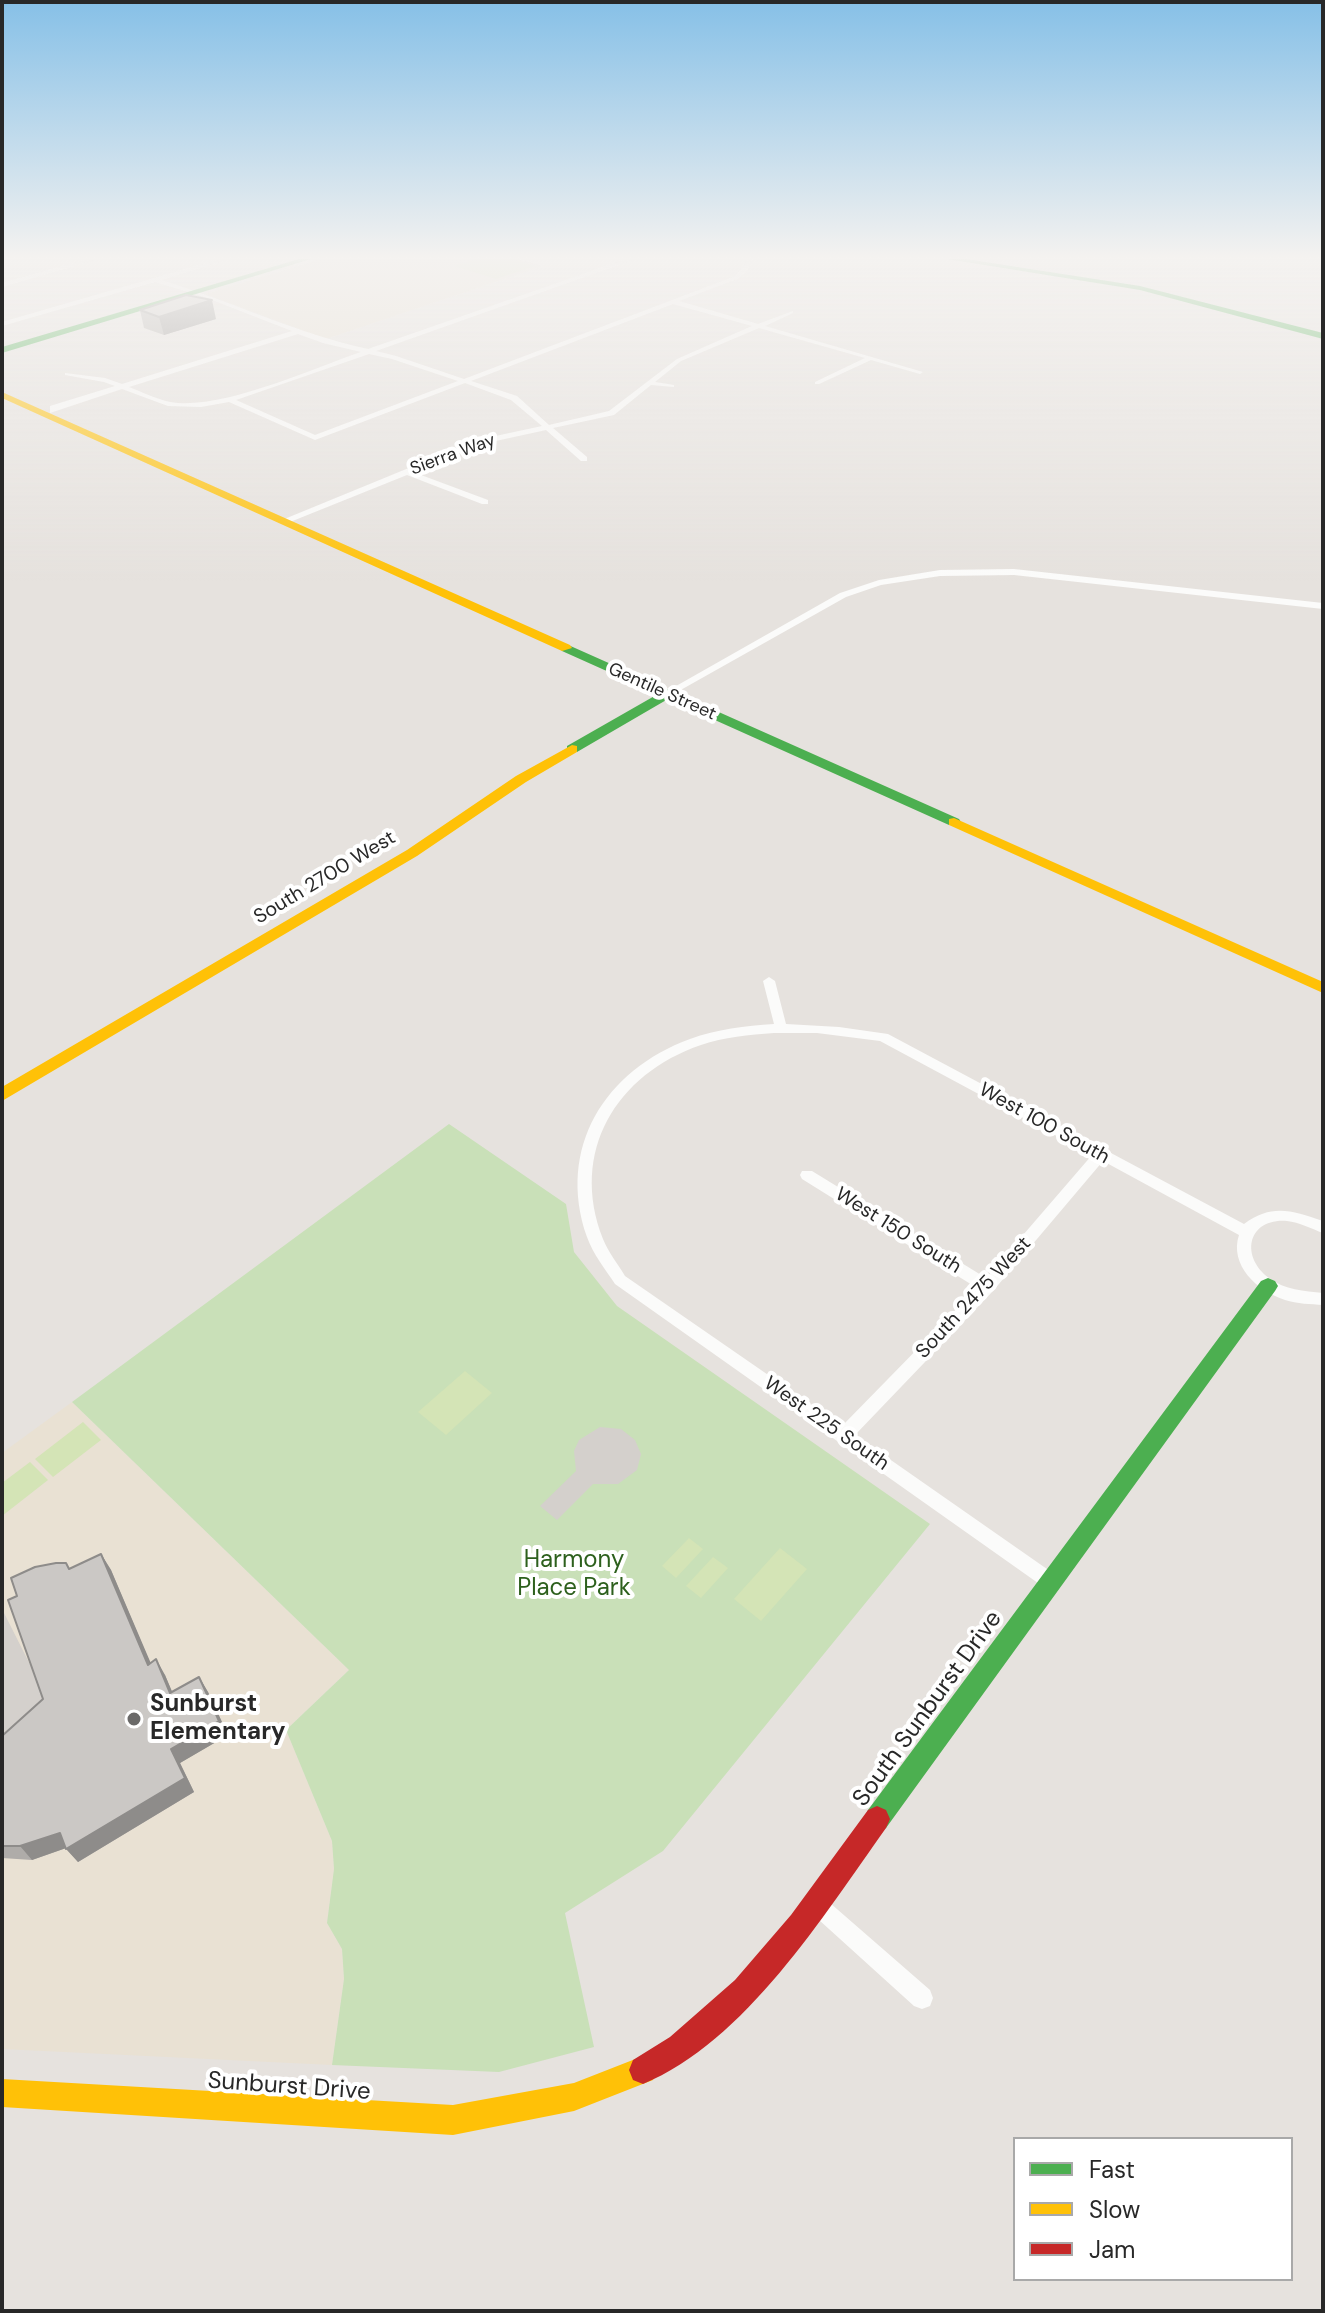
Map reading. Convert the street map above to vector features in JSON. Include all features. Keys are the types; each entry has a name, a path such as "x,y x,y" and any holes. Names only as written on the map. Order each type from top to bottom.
{"main road":[{"name":"Gentile Street","path":"2,395 48,412 285,522 1323,988"},
{"name":"South 2700 West","path":"2,1095 412,853 513,783 667,694"},
{"name":"South Sunburst Drive","path":"571,2098 623,2078 682,2045 763,1974 1268,1286"},
{"name":"Sunburst Drive","path":"2,2093 453,2120 502,2114 571,2098"}],"street":[{"path":"48,412 190,367"},
{"path":"67,374 95,377 168,404 201,405 230,400 325,367"},
{"path":"420,367 519,400 584,459"},
{"path":"230,400 315,438 501,367"},
{"name":"Sierra Way","path":"285,522 480,442 611,413 629,403 648,383 672,367"},
{"path":"817,383 852,367"},
{"path":"902,367 920,372"},
{"path":"648,383 672,386"},
{"path":"406,472 485,502"},
{"path":"667,694 843,595 879,583 940,573 1014,572 1323,606"},
{"path":"769,981 781,1028"},
{"name":"West 100 South","path":"781,1028 839,1030 896,1042 1100,1156 1245,1231"},
{"name":"West 225 South","path":"781,1028 708,1038 681,1048 629,1081 603,1108 588,1140 586,1181 590,1221 607,1259 620,1280 1051,1582"},
{"name":"South 2475 West","path":"843,1436 988,1287 1100,1156"},
{"name":"West 150 South","path":"807,1175 988,1287"},
{"path":"1323,1227 1307,1220 1279,1216 1256,1221 1245,1231 1241,1241 1246,1264 1268,1286 1286,1295 1323,1299"},
{"path":"815,1903 922,1998"}],"shaded area":[{"path":"72,1402 349,1670 286,1730 332,1841 334,1869 327,1923 342,1949 344,1979 332,2065 2,2049 2,1453"},
{"path":"600,1427 621,1429 635,1440 641,1454 637,1470 618,1484 593,1484 557,1520 540,1506 576,1471 574,1451 579,1440"},
{"path":"2,1609 55,1714 2,1763"}],"green space":[{"name":"Harmony Place Park","path":"449,1124 566,1204 574,1252 617,1306 930,1524 663,1851 565,1913 594,2047 499,2072 332,2065 344,1979 342,1949 327,1923 334,1869 332,1841 286,1730 349,1670 72,1402"},
{"path":"465,1371 492,1393 446,1435 418,1412"},
{"path":"83,1422 101,1440 53,1477 35,1459"},
{"path":"30,1462 48,1480 2,1516 2,1483"},
{"path":"689,1538 703,1549 676,1578 662,1566"},
{"path":"780,1548 807,1569 761,1621 734,1599"},
{"path":"713,1557 728,1568 701,1598 686,1586"}],"building":[{"name":"Sunburst Elementary","path":"101,1554 148,1665 156,1659 170,1693 199,1677 219,1721 171,1749 185,1778 66,1849 60,1833 20,1846 2,1846 2,1736 43,1699 8,1600 17,1596 11,1578 35,1567 56,1563 66,1563 69,1569"}],"traffic: fast":[{"path":"566,648 954,822"},
{"path":"572,749 667,694"},
{"path":"877,1819 1268,1286"}],"traffic: slow":[{"path":"2,395 566,648"},
{"path":"2,1095 412,853 521,779 572,749"},
{"path":"954,822 1323,988"},
{"path":"2,2093 453,2120 574,2097 643,2070"}],"traffic: jam":[{"path":"643,2070 680,2047 745,1990 774,1958 877,1819"}],"place":[{"name":"Sunburst Elementary","path":"134,1719"}]}
